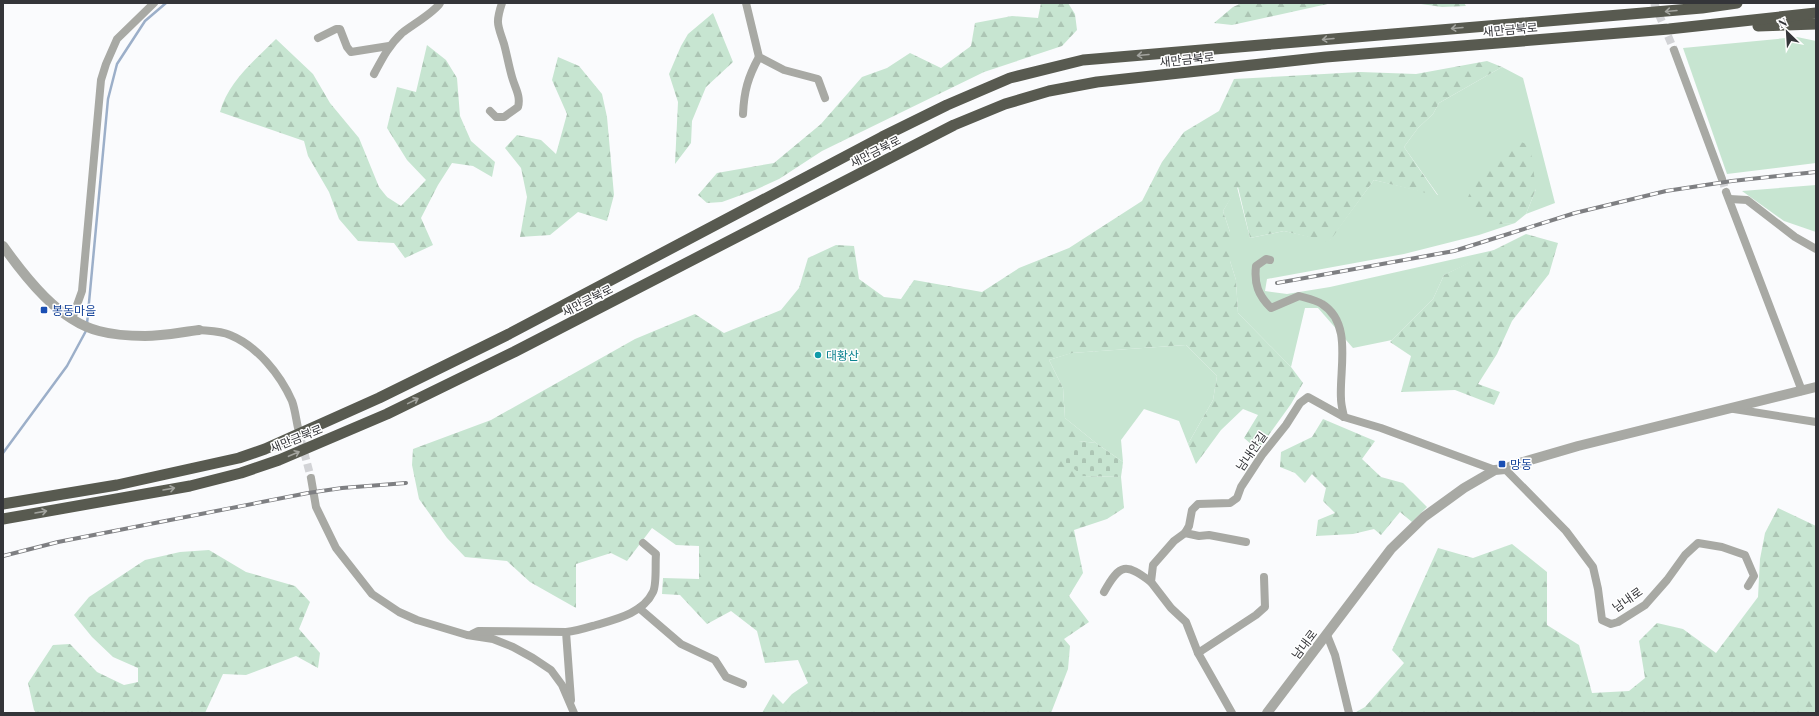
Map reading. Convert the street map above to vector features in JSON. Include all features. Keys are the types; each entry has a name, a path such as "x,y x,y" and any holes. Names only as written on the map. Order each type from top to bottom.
{"highway":[{"path":"1702,8 1725,3"},
{"name":"새만금북로","path":"3,504 124,483 240,458 266,449 380,398 502,338 882,137 947,105 1010,78 1083,60 1702,8 1737,3"},
{"name":"새만금북로","path":"3,519 190,486 241,473 279,460 387,414 507,356 954,125 1005,104 1049,91 1097,82 1326,57 1669,30 1816,13"},
{"path":"1669,30 1816,24"}],"street":[{"path":"72,319 82,291 101,80 117,39 154,3"},
{"path":"374,74 389,46 417,21 437,9 440,3"},
{"path":"490,111 496,117 504,117 518,107 520,99 498,28 498,13 502,3"},
{"path":"743,114 743,95 749,76 759,57 746,3"},
{"path":"318,38 340,28 347,47 351,52 389,46"},
{"path":"1674,50 1722,179"},
{"path":"759,57 784,70 818,79 825,98"},
{"path":"1802,391 1728,195 1747,200 1795,237 1816,249"},
{"path":"3,246 33,285 52,304 72,319 98,331 146,336 199,330 229,334 248,344 262,358 284,386 292,402 298,428"},
{"path":"1270,260 1266,260 1256,266 1255,280 1262,299 1271,308 1299,296 1322,303 1335,315 1342,338 1341,399 1344,417"},
{"name":"남내로","path":"1267,713 1391,549 1424,517 1464,488 1500,470 1516,464 1578,446 1816,387"},
{"name":"남내안길","path":"1186,533 1192,510 1198,504 1230,503 1237,498 1240,487 1262,455 1286,425 1300,403 1308,397 1344,417 1381,428 1500,470"},
{"path":"1731,408 1816,422"},
{"name":"남내로","path":"1500,470 1566,531 1593,567 1598,589 1602,620 1611,624 1618,622 1645,605 1667,580 1685,555 1698,543 1722,547 1745,555 1754,576 1748,586"},
{"path":"311,478 316,507 336,548 372,594 399,612 417,620 467,635 494,639 513,647 551,670 562,685 573,711"},
{"path":"1151,582 1152,565 1174,541 1186,533 1199,536 1209,535 1246,542"},
{"path":"467,635 478,632 578,631 611,622 639,608 646,603 654,590 656,554 643,543"},
{"path":"1104,592 1118,571 1126,568 1134,569 1151,582 1171,608 1186,622 1198,652 1232,713"},
{"path":"1198,652 1256,615 1265,607 1264,577"},
{"path":"639,608 681,644 715,660 726,677 743,684"},
{"path":"566,632 573,711"},
{"path":"1327,635 1335,655 1349,713"}],"green space":[{"path":"1041,3 1068,3 1075,14 1077,30 1062,46 984,72 822,151 779,179 755,190 722,202 707,203 698,195 717,173 774,163 821,124 862,77 887,68 910,53 941,68 971,46 975,23 1012,16 1038,18"},
{"path":"1242,3 1332,3 1232,25 1214,23 1233,7"},
{"path":"1414,3 1464,3 1466,6 1442,7"},
{"path":"713,13 733,62 706,87 692,121 691,143 675,164 678,102 669,74 688,34"},
{"path":"1797,37 1816,41 1816,163 1727,174 1683,48"},
{"path":"276,39 313,74 330,103 359,138 379,187 387,197 401,206 426,180 407,160 387,128 397,87 416,92 427,45 446,60 457,78 460,116 471,141 495,162 492,177 473,166 452,163 438,185 421,218 433,245 405,258 394,243 358,241 339,219 329,192 308,156 304,141 220,112 229,91 235,82"},
{"path":"558,57 579,66 602,94 607,117 614,195 607,221 578,212 550,235 520,237 527,197 521,168 505,148 517,135 541,140 556,154 567,114 552,80"},
{"path":"1487,61 1502,67 1439,103 1433,114 1418,128 1404,147 1438,196 1374,180 1329,242 1284,231 1250,238 1238,187 1223,211 1230,232 1230,261 1236,280 1238,313 1291,367 1303,383 1291,404 1258,450 1244,438 1258,415 1243,409 1221,430 1196,464 1188,444 1213,400 1217,376 1186,345 1072,353 1049,360 1063,388 1065,418 1096,443 1079,441 1083,476 1121,477 1124,508 1107,519 1074,530 1083,573 1069,596 1089,622 1064,639 1070,646 1068,669 1051,713 762,713 773,694 783,704 792,694 808,683 798,660 765,663 757,631 731,611 707,624 680,595 662,594 663,578 699,579 699,546 676,545 652,528 627,561 611,553 576,564 576,608 530,582 507,561 465,557 447,538 419,499 412,465 413,449 491,420 635,339 695,314 724,333 781,310 799,288 808,258 836,245 854,246 859,279 884,297 901,299 914,280 982,292 1019,268 1069,248 1142,201 1162,162 1184,132 1219,111 1234,79 1360,72 1416,74"},
{"path":"1502,67 1523,78 1555,203 1526,214 1536,189 1487,224 1515,223 1479,235 1404,254 1267,279 1265,291 1287,294 1330,287 1499,249 1444,275 1433,299 1392,340 1353,348 1318,308 1305,308 1291,367 1238,313 1236,280 1230,261 1230,232 1223,211 1237,187 1250,238 1284,231 1329,241 1374,180 1438,195 1404,147 1418,128 1433,114 1439,103"},
{"path":"1521,142 1530,145 1536,189 1526,214 1515,223 1487,225 1465,205 1469,195 1474,186 1488,170"},
{"path":"1816,185 1816,232 1784,221 1742,191"},
{"path":"1526,234 1558,243 1549,274 1512,321 1497,354 1478,384 1500,392 1494,405 1455,390 1401,392 1411,356 1390,342 1433,299 1444,275"},
{"path":"1186,345 1217,376 1213,400 1188,444 1179,421 1144,409 1121,440 1123,462 1065,418 1063,388 1049,360 1071,353"},
{"path":"1323,419 1375,441 1362,459 1381,477 1403,483 1427,507 1412,522 1400,512 1381,535 1374,529 1353,534 1316,536 1318,520 1335,513 1323,501 1326,488 1312,474 1305,483 1295,473 1280,467 1281,452 1312,437"},
{"path":"1079,441 1096,443 1123,462 1121,477 1083,476 1064,461"},
{"path":"1778,508 1816,526 1816,713 1356,713 1365,707 1404,663 1392,650 1438,548 1473,558 1512,544 1547,572 1547,625 1579,645 1592,693 1629,691 1645,678 1639,641 1657,623 1683,629 1716,653 1758,597 1760,559 1765,533"},
{"path":"209,550 246,572 295,586 310,602 299,629 320,653 318,668 296,656 246,675 223,674 205,713 36,713 28,683 53,645 70,644 97,672 124,685 138,682 138,668 113,657 92,637 74,615 89,597 145,560 180,552"}],"waterway":[{"path":"87,324 108,99 117,64 145,21 166,3"},
{"path":"3,453 67,366 87,329"}],"tunnel":[{"path":"1654,3 1674,50"},
{"path":"1722,179 1726,192"},
{"path":"298,429 311,478"}],"railway":[{"path":"1277,283 1454,251 1575,213 1666,191 1732,181 1816,172"},
{"path":"3,556 58,542 308,493 342,488 406,483"}],"place":[{"name":"봉동마을","path":"44,310"},
{"name":"대황산","path":"818,355"},
{"name":"망동","path":"1502,464"}]}
